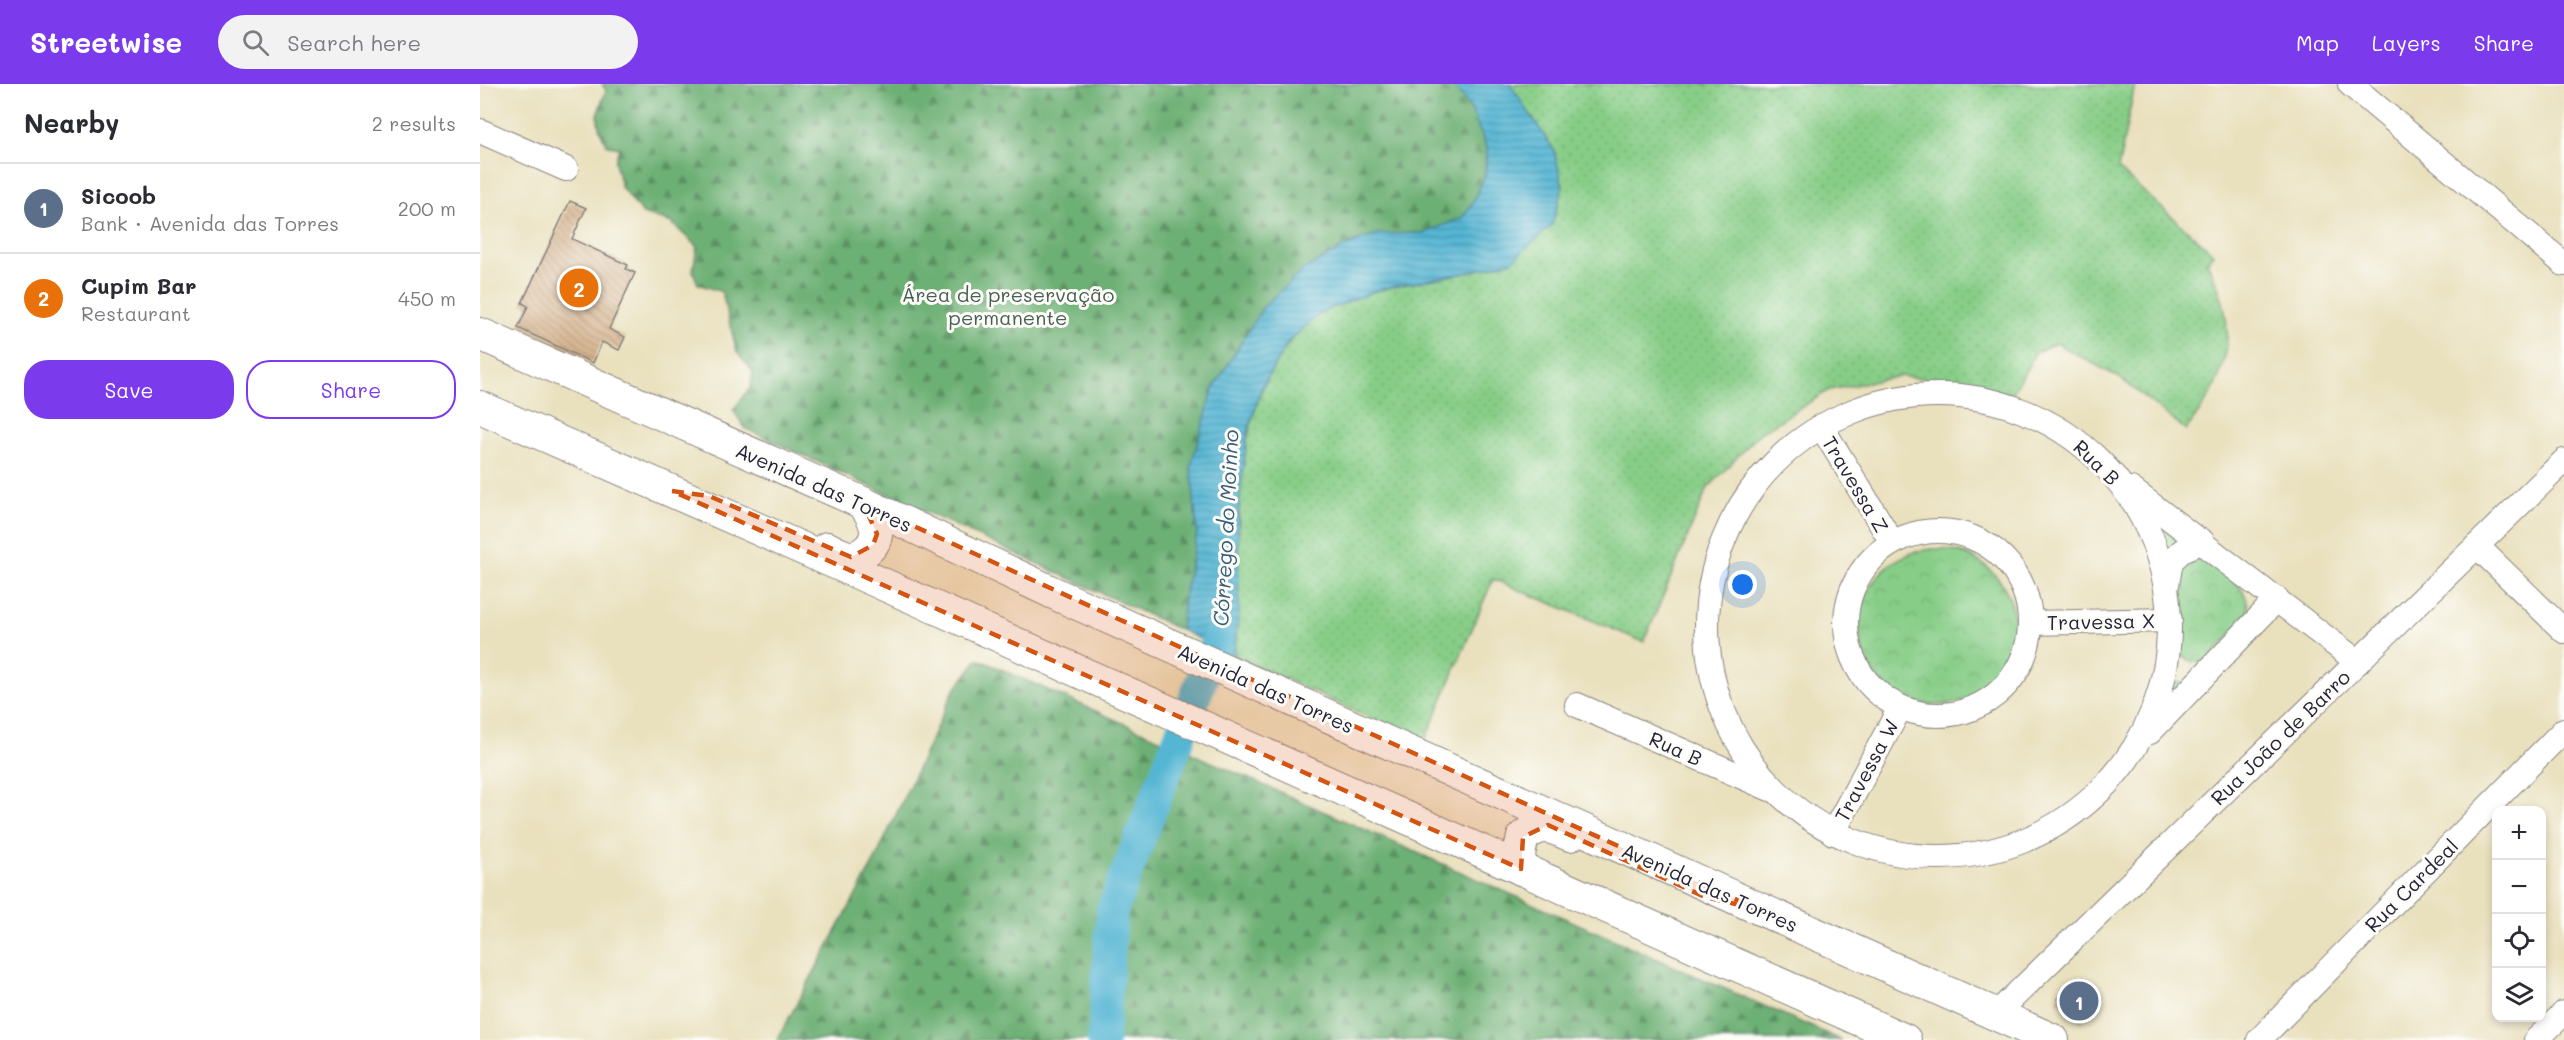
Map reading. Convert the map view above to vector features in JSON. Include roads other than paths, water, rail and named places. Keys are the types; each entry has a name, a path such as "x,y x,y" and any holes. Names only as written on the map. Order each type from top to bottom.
{"main road":[{"name":"Avenida das Torres","path":"480,334 863,503 1060,596 2053,1040"},
{"path":"480,407 1905,1040"},
{"path":"672,491 709,496 851,557 860,555 873,545 877,534 872,513 863,503"},
{"path":"1521,869 1520,854 1523,837 1535,828 1548,825 1705,897 1757,909"}],"street":[{"path":"2350,84 2564,264"},
{"path":"480,131 566,170"},
{"name":"Rua B","path":"1916,396 1962,396 1998,402 2032,415 2065,432 2094,454 2119,481 2141,513 2157,549 2167,587 2170,620 2169,648 2158,701 2134,750 2108,783 2076,811 2040,833 2000,849 1958,856 1915,856 1873,848 1833,832 1803,814 1776,792 1748,760 1726,723 1712,682 1705,640 1707,598 1716,556 1732,517 1756,481 1786,451 1821,426 1854,410 1889,400 1916,396"},
{"name":"Travessa Z","path":"1821,426 1892,542"},
{"name":"Rua João de Barro","path":"1996,1014 2564,461"},
{"path":"2119,481 2358,662"},
{"path":"1939,530 1967,534 1993,548 2013,568 2026,594 2031,623 2026,653 2012,680 1989,701 1960,713 1930,715 1900,708 1876,693 1858,671 1847,645 1844,618 1850,590 1863,566 1892,542 1910,534 1939,530"},
{"path":"2167,587 2170,561 2183,550 2202,542"},
{"path":"2477,546 2564,631"},
{"path":"2134,750 2277,600"},
{"name":"Travessa X","path":"2031,623 2170,620"},
{"path":"2169,648 2171,659 2204,675"},
{"name":"Rua B","path":"1577,705 1776,792"},
{"name":"Travessa W","path":"1833,832 1900,708"},
{"name":"Rua Cardeal","path":"2259,1040 2564,730"},
{"path":"2536,1040 2564,1013"}],"water":[{"path":"1453,84 1510,84 1554,150 1563,187 1552,225 1512,261 1465,273 1380,289 1322,312 1288,342 1261,389 1247,435 1238,516 1239,610 1234,655 1181,630 1184,598 1197,532 1191,465 1214,387 1263,307 1304,269 1348,245 1379,234 1424,233 1462,218 1473,203 1485,175 1487,148 1471,109"}],"waterway":[{"name":"Córrego do Moinho","path":"1103,1040 1112,910 1218,638"}],"place":[{"name":"Cupim Bar","path":"579,288"},
{"name":"Sicoob","path":"2079,1001"}],"park label":[{"name":"Área de preservação permanente","path":"1008,306"}]}
